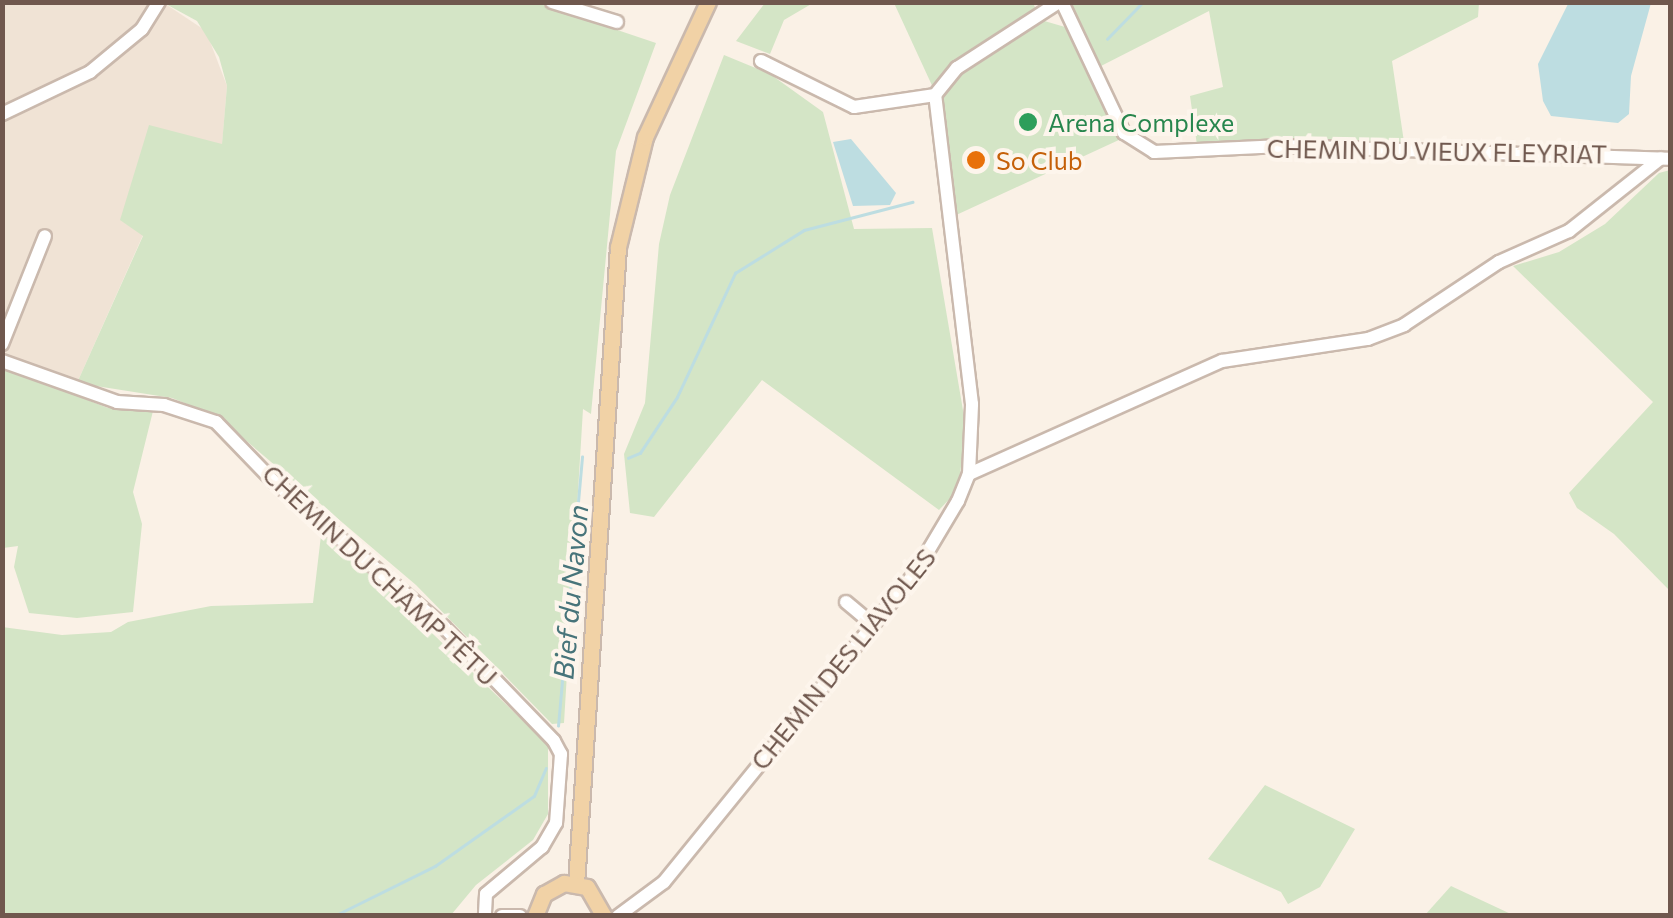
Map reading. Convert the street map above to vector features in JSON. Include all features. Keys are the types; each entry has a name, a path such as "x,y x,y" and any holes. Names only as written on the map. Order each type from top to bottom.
{"main road":[{"path":"576,884 618,246 644,137 708,2"},
{"path":"535,916 544,894 576,884 595,895 604,916"}],"street":[{"path":"2,114 90,72 142,29 160,2"},
{"path":"552,2 617,22"},
{"path":"761,61 854,107 935,95 957,68 1060,2"},
{"name":"CHEMIN DU VIEUX FLEYRIAT","path":"1060,2 1124,133 1154,152 1282,146 1666,158"},
{"name":"CHEMIN DES LIAVOLES","path":"618,916 650,898 931,551 969,474 972,404 935,95"},
{"path":"969,474 1222,361 1368,339 1404,325 1500,262 1580,224 1666,158"},
{"path":"2,344 46,236"},
{"name":"CHEMIN DU CHAMP TÊTU","path":"2,360 116,402 164,405 216,422 272,480 444,627 554,741 561,754 556,823 542,847 486,894 485,916"},
{"path":"846,602 872,624"},
{"path":"502,916 520,916"}],"shaded area":[{"path":"4,2 164,3 206,31 227,86 222,145 150,126 143,235 77,383 58,388 3,367"}],"green space":[{"path":"164,3 537,3 656,43 616,151 591,414 583,409 564,723 552,724 416,585 217,416 172,398 77,383 143,236 120,220 149,125 222,144 227,86 219,57 197,21"},
{"path":"765,3 813,3 784,20 770,54 736,41"},
{"name":"Arena Complexe","path":"894,3 1033,3 1041,20 1065,27 1121,139 954,216 941,105"},
{"path":"1068,3 1479,3 1478,17 1392,61 1404,142 1265,139 1197,145 1190,96 1223,87 1209,11 1099,67"},
{"path":"724,55 770,74 823,112 854,229 932,228 966,428 958,490 939,510 762,380 654,517 630,513 624,454 645,403 659,244 670,195"},
{"path":"1670,170 1670,591 1614,534 1577,508 1569,493 1653,402 1513,266 1559,252 1605,224 1659,173"},
{"path":"3,367 108,408 153,411 133,492 142,524 133,612 77,618 29,613 14,567 18,546 3,548"},
{"path":"322,527 548,745 548,814 533,840 476,885 451,915 3,915 2,627 62,635 111,632 128,622 211,606 313,603"},
{"path":"1265,785 1355,829 1320,887 1288,904 1281,892 1208,859"},
{"path":"1451,886 1513,915 1425,915"}],"water":[{"path":"1569,2 1651,3 1631,76 1629,114 1618,123 1551,116 1543,101 1538,64"},
{"path":"851,139 896,193 890,205 853,206 833,142"}],"waterway":[{"name":"Bief du Navon","path":"1107,39 1143,2"},
{"name":"Bief du Navon","path":"628,458 640,453 677,397 735,273 804,230 912,202"},
{"name":"Bief du Navon","path":"558,726 582,457"},
{"name":"Bief du Navon","path":"334,916 435,866 534,796 546,768"}],"place":[{"name":"Arena Complexe","path":"1028,122"},
{"name":"So Club","path":"976,160"}]}
